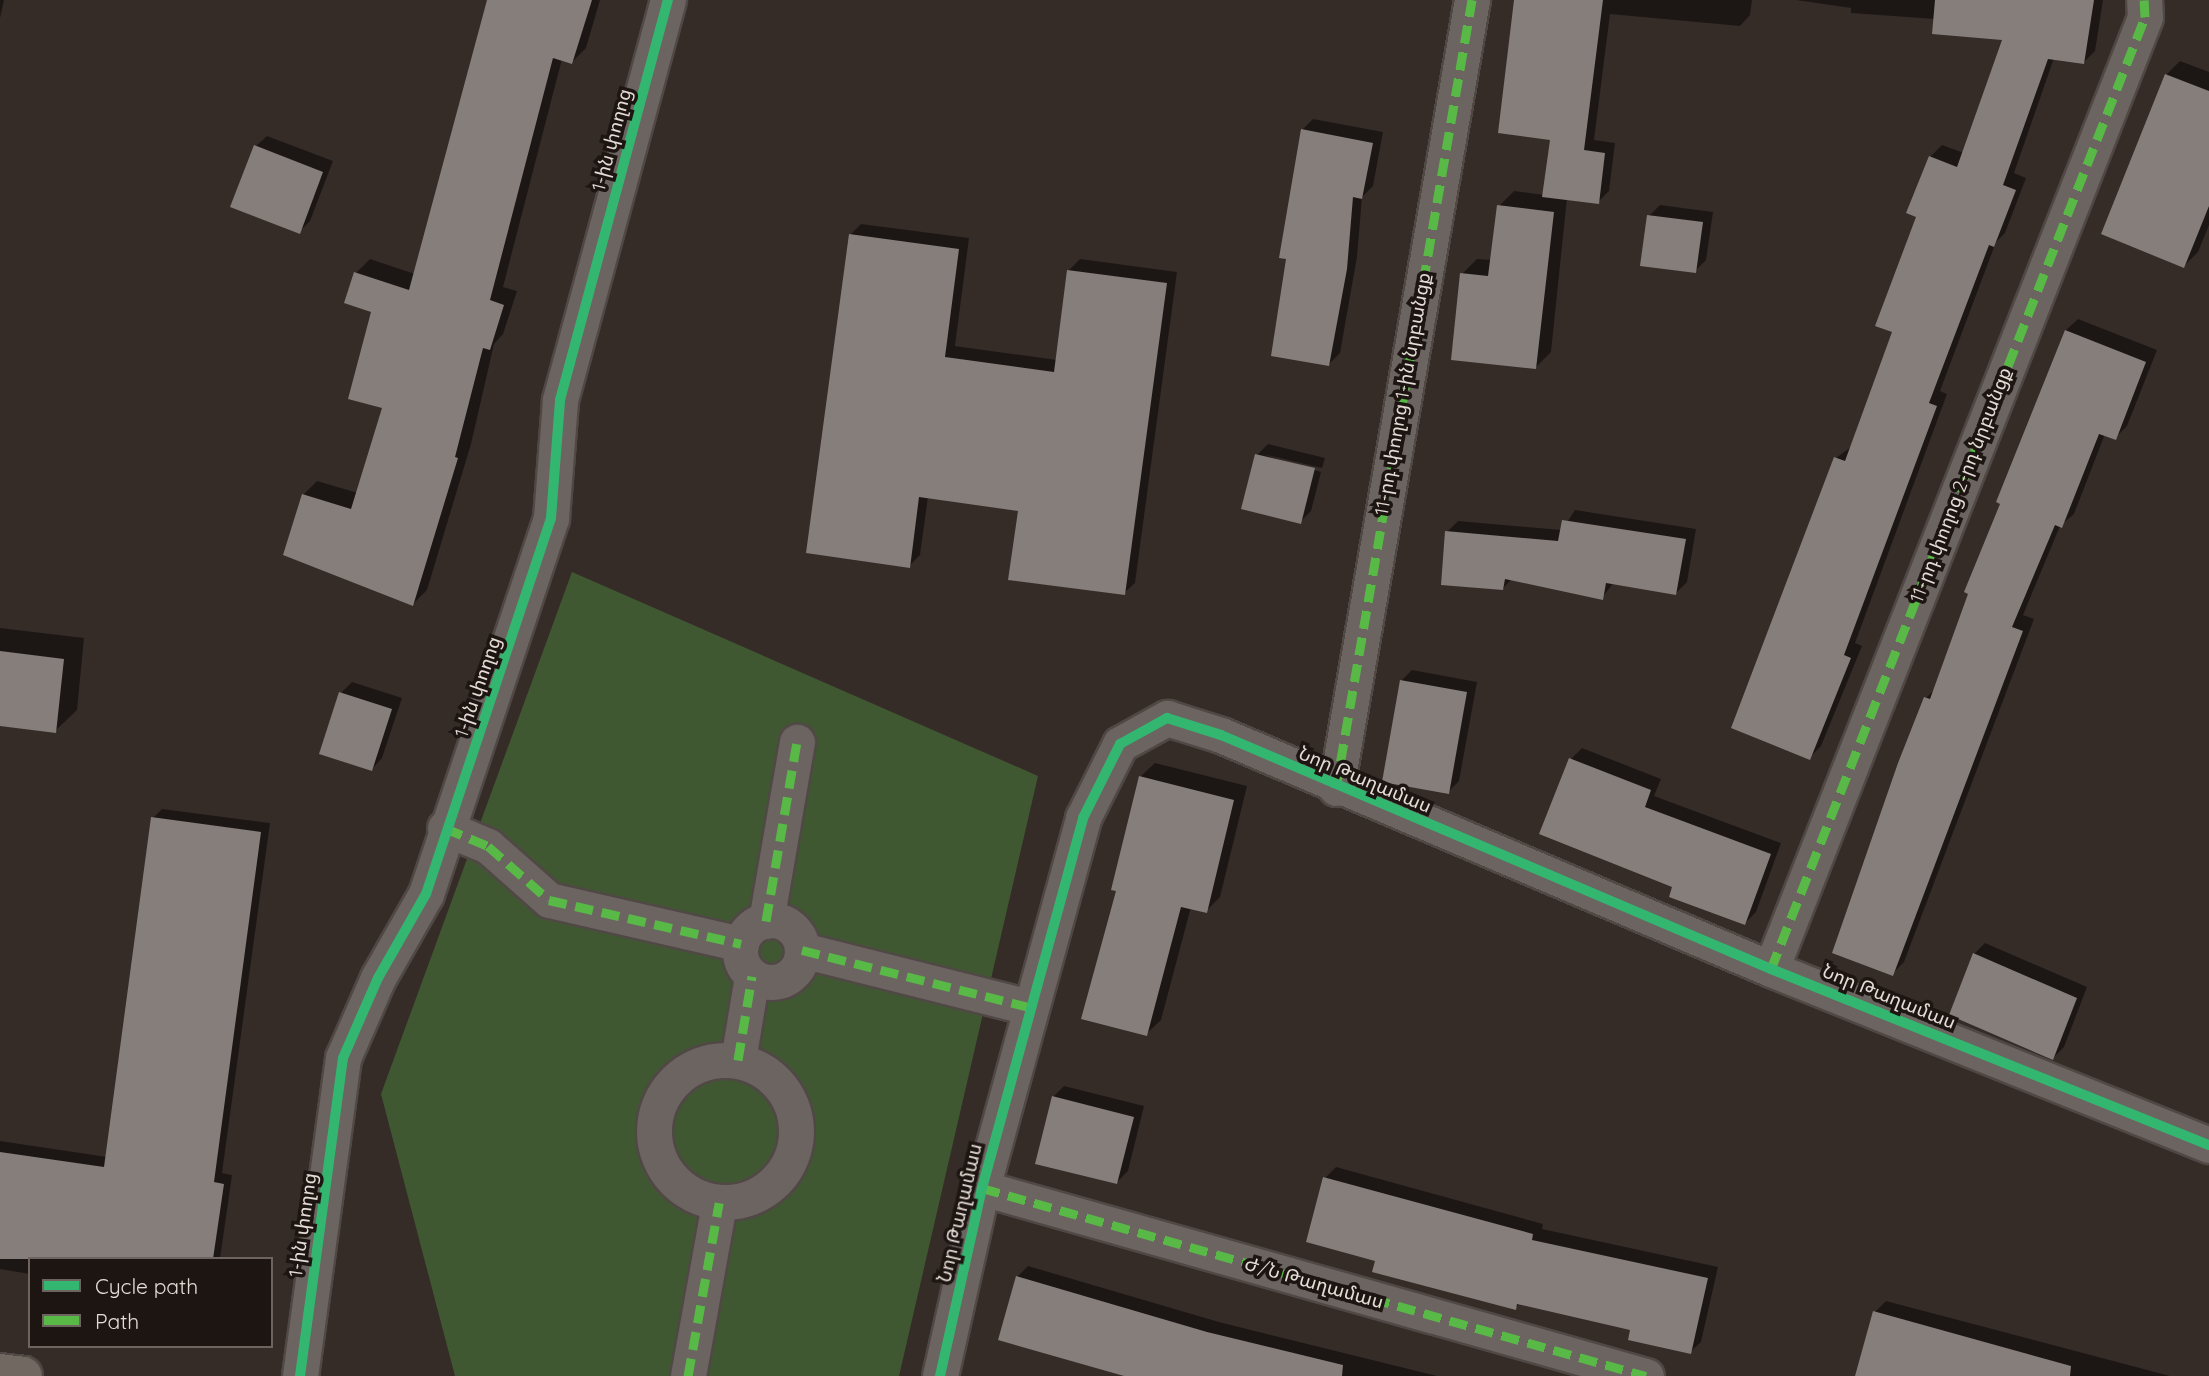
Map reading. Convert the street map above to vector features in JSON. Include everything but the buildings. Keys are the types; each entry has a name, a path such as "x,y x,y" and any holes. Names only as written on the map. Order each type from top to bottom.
{"main road":[{"path":"0,1373 23,1376"}],"street":[{"name":"1-ին փողոց","path":"300,1376 343,1058 378,978 426,894 445,828 502,676 551,519 560,400 668,0"},
{"name":"11-րդ փողոց 1-ին նրբանցք","path":"1336,788 1472,0"},
{"name":"11-րդ փողոց 2-րդ նրբանցք","path":"1771,969 2145,17 2144,0"},
{"name":"Նոր Թաղամաս","path":"940,1376 982,1188 1029,1007 1083,818 1120,744 1167,718 1220,736 1336,788 1771,969 2209,1145"},
{"path":"738,1060 753,947 797,742"},
{"path":"445,828 488,846 549,900 753,947 781,981 797,969 802,950 794,931 776,921 753,947"},
{"path":"802,950 1029,1007"},
{"path":"738,1060 761,1068 779,1083 794,1116 794,1152 782,1174 765,1191 743,1201 719,1203 696,1197 662,1166 654,1144 654,1121 668,1089 693,1066 738,1060"},
{"name":"Ժ/Ն Թաղամաս","path":"982,1188 1646,1376"},
{"path":"688,1376 719,1203"}],"green space":[{"path":"572,572 1038,776 899,1376 455,1376 381,1094"}],"marked path":[{"path":"1336,788 1472,0"},
{"path":"1771,969 2145,17 2144,0"},
{"path":"766,921 797,742"},
{"path":"445,828 488,846 549,900 741,944"},
{"path":"802,950 1029,1007"},
{"path":"738,1060 752,976"},
{"path":"982,1188 1646,1376"},
{"path":"688,1376 719,1203"}],"cycle path":[{"path":"300,1376 343,1058 378,978 426,894 551,518 560,400 668,0"},
{"path":"940,1376 982,1188 1083,818 1120,744 1167,718 1221,735 1771,969 2209,1145"}]}
